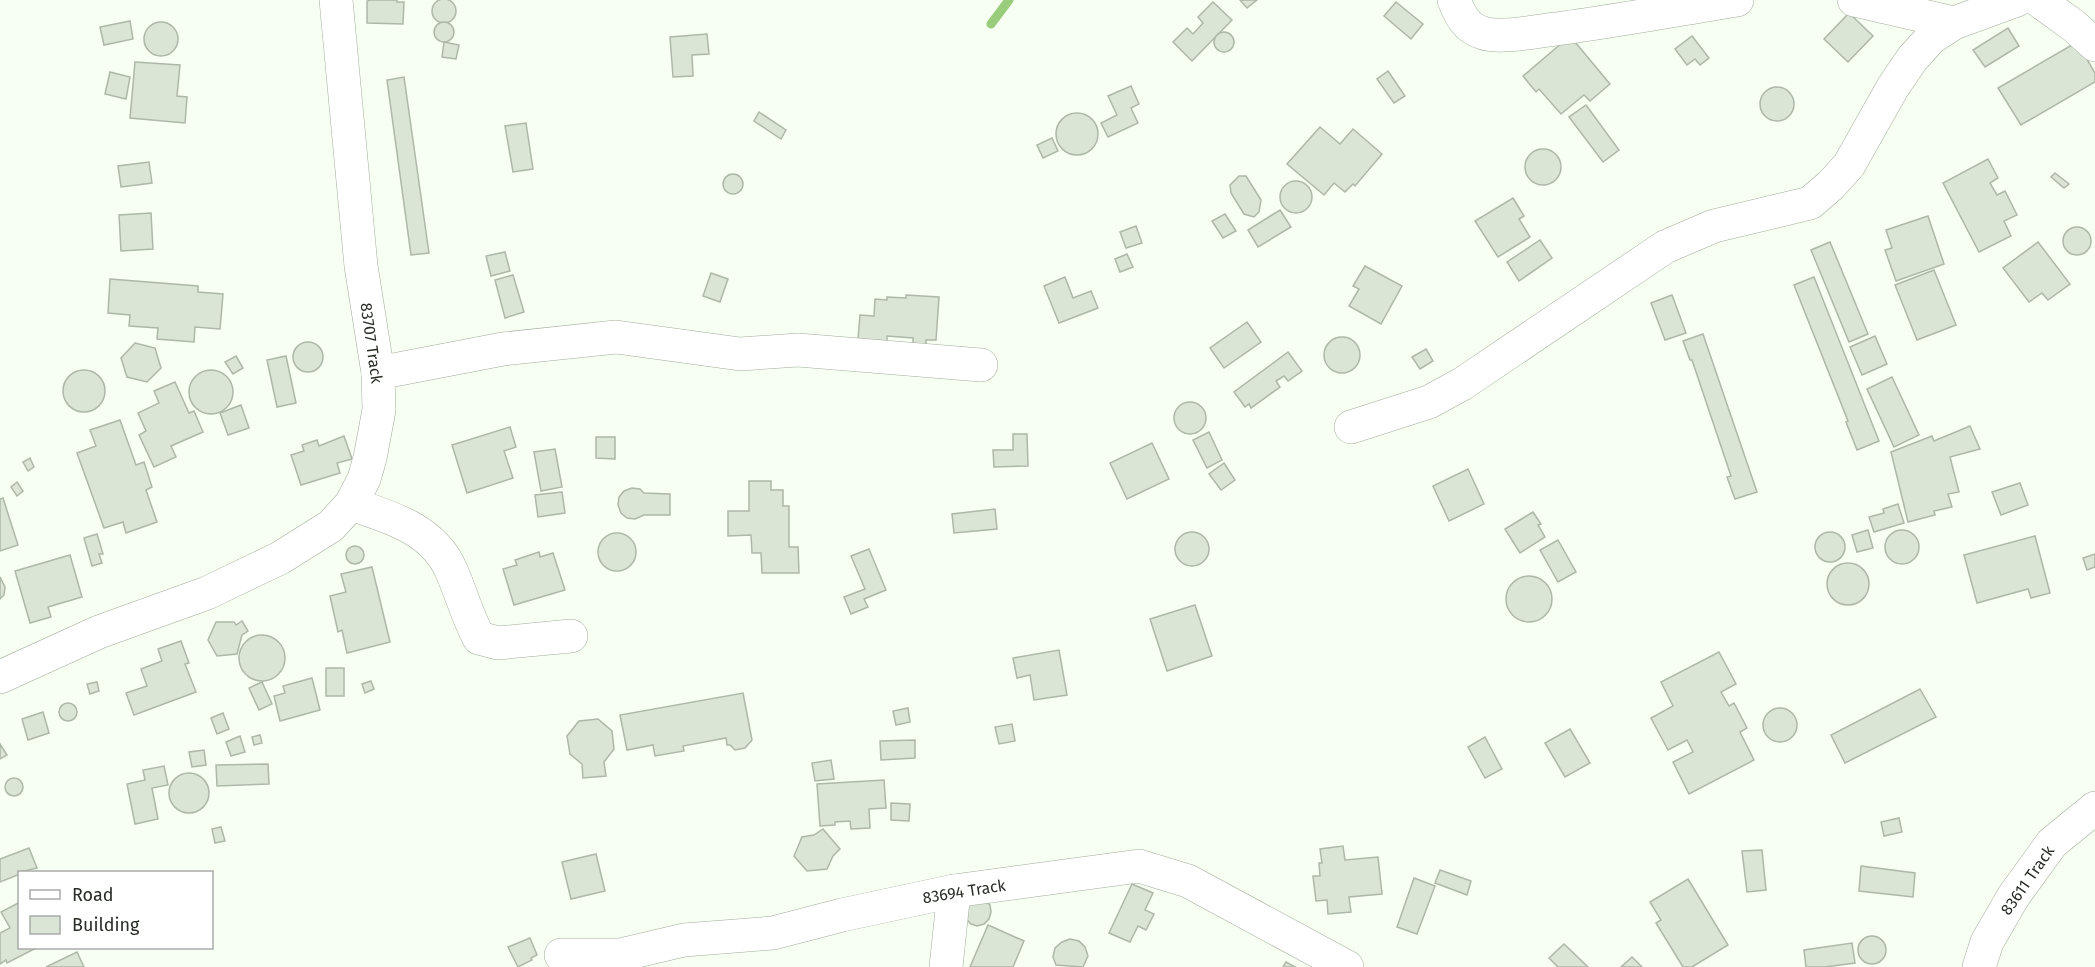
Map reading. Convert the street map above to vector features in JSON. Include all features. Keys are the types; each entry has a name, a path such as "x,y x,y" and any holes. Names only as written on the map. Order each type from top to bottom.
{"street":[{"name":"83707 Track","path":"0,677 99,632 207,593 280,558 331,526 351,504 364,479 379,410 378,373 361,266 336,0"},
{"path":"1454,0 1462,18 1472,28 1485,34 1518,34 1737,0"},
{"path":"1854,0 1954,23"},
{"path":"1350,427 1429,402 1462,384 1665,247 1714,226 1810,203 1849,165 1893,87 1912,59 1931,38 1954,23 2017,0"},
{"path":"2038,0 2084,24"},
{"path":"378,373 503,349 616,337 740,354 798,350 981,365"},
{"path":"351,504 400,520 431,540 450,568 469,620 479,638 498,643 571,636"},
{"name":"83611 Track","path":"1978,967 1987,942 2013,897 2052,843 2095,808"},
{"name":"83694 Track","path":"561,955 620,955 684,940 773,933 842,915 954,891 1139,866 1188,881 1347,967"},
{"path":"946,967 954,891"}],"building":[{"path":"444,-1 452,3 456,11 452,19 444,23 436,19 432,11 436,3"},
{"path":"1240,0 1257,0 1247,8"},
{"path":"367,1 404,2 403,24 367,23"},
{"path":"1213,2 1232,20 1192,61 1173,42 1187,28 1193,34 1203,23 1198,17"},
{"path":"1396,2 1423,24 1411,39 1384,16"},
{"path":"1849,13 1873,36 1848,62 1824,39"},
{"path":"130,21 133,39 104,45 100,27"},
{"path":"161,22 173,27 178,39 173,51 161,56 149,51 144,39 149,27"},
{"path":"444,22 451,25 454,32 451,39 444,42 437,39 434,32 437,25"},
{"path":"2008,28 2019,46 1985,67 1973,50"},
{"path":"1224,32 1231,35 1234,42 1231,49 1224,52 1217,49 1214,42 1217,35"},
{"path":"707,34 709,54 692,55 693,76 673,77 670,37"},
{"path":"1570,36 1610,84 1590,101 1584,95 1561,114 1539,89 1536,92 1523,76"},
{"path":"1692,36 1709,58 1700,65 1695,59 1687,65 1675,49"},
{"path":"444,42 459,45 456,59 442,57"},
{"path":"2077,42 2095,73 2095,82 2021,125 1998,88"},
{"path":"135,62 180,65 177,96 187,97 185,123 130,118"},
{"path":"1388,71 1405,96 1394,103 1377,79"},
{"path":"110,72 130,77 126,99 105,94"},
{"path":"404,77 429,253 411,255 387,80"},
{"path":"1131,86 1139,104 1131,108 1138,123 1108,137 1101,123 1117,115 1108,96"},
{"path":"1777,87 1789,92 1794,104 1789,116 1777,121 1765,116 1760,104 1765,92"},
{"path":"1586,105 1619,150 1603,162 1569,117"},
{"path":"759,112 786,130 781,139 754,121"},
{"path":"1077,113 1092,119 1098,134 1092,149 1077,155 1062,149 1056,134 1062,119"},
{"path":"526,123 533,169 513,172 505,126"},
{"path":"1320,127 1340,144 1353,129 1382,154 1355,186 1353,184 1345,192 1334,183 1324,195 1287,164"},
{"path":"1052,138 1058,151 1043,158 1037,145"},
{"path":"1543,149 1556,154 1561,167 1556,180 1543,185 1530,180 1525,167 1530,154"},
{"path":"1988,159 1998,178 1990,183 1997,195 2005,191 2017,215 2004,221 2011,236 1979,252 1943,183"},
{"path":"149,162 152,183 121,187 118,166"},
{"path":"2055,173 2069,184 2064,188 2051,177"},
{"path":"729,174 737,174 743,180 743,188 737,194 729,194 723,188 723,180"},
{"path":"1239,176 1246,176 1261,200 1259,212 1254,217 1244,214 1231,193 1230,185"},
{"path":"1296,181 1307,186 1312,197 1307,208 1296,213 1285,208 1280,197 1285,186"},
{"path":"1513,198 1524,216 1519,219 1530,237 1498,257 1475,221"},
{"path":"1280,210 1291,227 1258,247 1248,230"},
{"path":"151,213 153,249 121,251 119,215"},
{"path":"1225,214 1236,231 1223,238 1212,221"},
{"path":"1928,216 1944,264 1896,281 1885,250 1892,248 1886,230"},
{"path":"1136,226 1142,243 1126,248 1120,232"},
{"path":"2077,227 2087,231 2091,241 2087,251 2077,255 2067,251 2063,241 2067,231"},
{"path":"1540,240 1552,258 1519,281 1507,262"},
{"path":"1830,242 1868,334 1849,342 1811,250"},
{"path":"2038,242 2070,284 2048,300 2042,293 2029,302 2003,268"},
{"path":"505,252 510,271 491,276 486,256"},
{"path":"1127,254 1133,267 1120,272 1115,259"},
{"path":"1365,266 1402,286 1381,324 1349,306 1359,289 1353,286"},
{"path":"1934,270 1956,325 1917,340 1895,285"},
{"path":"711,273 728,279 720,302 703,296"},
{"path":"513,275 524,312 505,318 495,280"},
{"path":"1065,277 1073,298 1091,291 1098,308 1059,323 1044,286"},
{"path":"1814,277 1879,441 1857,450 1846,422 1848,421 1794,285"},
{"path":"110,279 198,286 198,292 223,294 220,329 195,327 194,342 157,339 158,328 129,326 130,315 108,313"},
{"path":"906,295 939,297 936,340 926,340 926,348 913,346 913,338 887,336 887,341 858,339 860,315 874,316 875,299 906,298"},
{"path":"1672,295 1686,333 1665,340 1651,303"},
{"path":"1247,322 1261,342 1224,368 1210,348"},
{"path":"1703,334 1757,492 1735,499 1727,477 1731,476 1692,360 1690,360 1683,341"},
{"path":"1875,336 1887,364 1862,375 1850,347"},
{"path":"1342,337 1355,342 1360,355 1355,368 1342,373 1329,368 1324,355 1329,342"},
{"path":"308,342 319,346 323,357 319,368 308,372 297,368 293,357 297,346"},
{"path":"135,343 155,348 161,368 147,382 127,377 121,358"},
{"path":"1426,349 1433,361 1420,369 1412,357"},
{"path":"1288,352 1302,371 1288,381 1284,376 1276,381 1280,387 1251,408 1249,404 1245,407 1234,392"},
{"path":"236,356 243,368 233,374 225,362"},
{"path":"286,356 296,403 277,407 267,360"},
{"path":"84,370 92,371 99,376 104,383 104,399 99,406 92,411 84,412 76,411 69,406 64,399 63,391 64,383 69,376 76,371"},
{"path":"211,370 220,371 227,376 232,383 232,401 227,408 220,413 211,414 202,413 195,408 190,401 189,392 190,383 195,376 202,371"},
{"path":"1892,377 1919,435 1894,447 1867,389"},
{"path":"175,382 189,413 194,411 203,432 171,446 176,457 154,467 139,435 146,431 138,413 159,403 154,391"},
{"path":"1190,402 1202,406 1206,418 1202,430 1190,434 1178,430 1174,418 1178,406"},
{"path":"241,405 249,428 228,435 220,413"},
{"path":"120,420 136,465 144,462 152,487 146,490 157,522 126,533 123,522 104,528 77,453 96,446 90,430"},
{"path":"1970,426 1980,449 1950,457 1959,492 1948,494 1952,507 1934,511 1935,515 1908,522 1891,452 1932,436 1934,441"},
{"path":"510,427 516,447 504,451 513,478 467,493 452,445"},
{"path":"1209,432 1222,460 1207,468 1193,440"},
{"path":"1013,434 1027,434 1028,466 994,467 993,450 1013,450"},
{"path":"344,436 352,459 337,463 340,473 301,485 291,455 304,451 302,445 317,440 319,446"},
{"path":"596,437 615,437 615,459 596,458"},
{"path":"1152,443 1169,479 1127,499 1110,463"},
{"path":"555,449 562,487 541,491 534,452"},
{"path":"30,458 34,467 28,471 23,462"},
{"path":"1224,463 1235,480 1221,490 1209,474"},
{"path":"1468,469 1484,504 1449,521 1433,486"},
{"path":"749,481 771,481 771,490 783,490 783,506 789,506 789,547 798,547 799,573 762,573 761,553 752,553 751,535 728,536 728,511 749,511"},
{"path":"17,482 23,491 17,496 11,487"},
{"path":"2020,483 2028,505 2001,515 1992,492"},
{"path":"632,488 640,489 644,493 670,494 670,515 644,515 635,519 627,518 621,513 618,505 619,497 624,491"},
{"path":"562,492 565,513 538,517 535,495"},
{"path":"3,498 18,545 0,551 0,499"},
{"path":"1898,504 1904,523 1874,532 1869,517 1884,513 1883,509"},
{"path":"995,509 997,529 954,533 952,514"},
{"path":"1533,512 1541,524 1538,525 1545,537 1520,553 1505,529"},
{"path":"1868,530 1873,548 1857,552 1852,535"},
{"path":"1902,530 1914,535 1919,547 1914,559 1902,564 1890,559 1885,547 1890,535"},
{"path":"1192,532 1204,537 1209,549 1204,561 1192,566 1180,561 1175,549 1180,537"},
{"path":"1830,532 1836,533 1844,541 1844,553 1836,561 1830,562 1824,561 1816,553 1815,547 1816,541 1824,533"},
{"path":"617,533 630,539 636,552 630,565 617,571 604,565 598,552 604,539"},
{"path":"97,534 103,554 99,554 102,563 92,566 84,538"},
{"path":"2035,536 2050,593 2031,598 2028,589 1977,603 1964,555"},
{"path":"1558,540 1576,572 1558,582 1540,550"},
{"path":"351,546 359,546 364,551 362,562 351,564 346,559 346,551"},
{"path":"869,549 886,590 864,599 868,607 851,614 844,597 865,589 851,556"},
{"path":"539,552 540,557 553,553 565,590 514,605 503,569 517,565 515,560"},
{"path":"2095,554 2095,567 2087,570 2083,558"},
{"path":"70,555 82,597 48,607 51,617 30,623 15,571"},
{"path":"1848,563 1863,569 1869,584 1863,599 1848,605 1833,599 1827,584 1833,569"},
{"path":"372,567 390,642 347,653 342,630 338,632 330,596 346,592 341,574"},
{"path":"1529,576 1545,583 1552,599 1545,615 1529,622 1513,615 1506,599 1513,583"},
{"path":"0,577 5,587 4,595 0,599"},
{"path":"1195,605 1212,656 1167,671 1150,619"},
{"path":"242,621 248,631 242,635 237,654 217,656 208,640 216,622 234,622 236,625"},
{"path":"262,635 278,642 285,658 278,674 262,681 246,674 239,658 246,642"},
{"path":"181,641 189,663 185,664 196,692 134,715 126,693 147,686 141,669 162,661 158,649"},
{"path":"1059,650 1067,695 1034,700 1030,675 1017,678 1013,658"},
{"path":"1719,652 1736,684 1721,692 1729,706 1734,703 1747,728 1740,732 1754,760 1689,794 1673,762 1693,752 1687,740 1668,750 1651,718 1673,706 1661,682"},
{"path":"326,668 344,668 344,696 326,696"},
{"path":"312,678 320,710 280,721 274,696 285,693 283,686"},
{"path":"371,681 374,689 365,693 362,684"},
{"path":"97,682 99,691 90,694 87,684"},
{"path":"262,682 272,704 259,710 249,688"},
{"path":"1920,689 1936,717 1845,763 1831,735"},
{"path":"743,693 752,740 745,748 735,750 727,745 726,738 683,746 684,751 655,756 653,745 627,750 620,715"},
{"path":"68,703 74,706 77,712 74,718 68,721 62,718 59,712 62,706"},
{"path":"908,708 910,722 896,725 893,711"},
{"path":"1780,708 1792,713 1797,725 1792,737 1780,742 1768,737 1763,725 1768,713"},
{"path":"43,712 49,733 28,740 22,719"},
{"path":"223,713 229,729 217,734 211,718"},
{"path":"598,719 612,731 614,749 604,762 606,776 583,778 582,764 570,754 567,736 579,721"},
{"path":"1012,724 1015,741 999,744 995,727"},
{"path":"1570,729 1590,763 1565,777 1545,743"},
{"path":"260,735 262,743 254,745 252,737"},
{"path":"240,736 245,752 231,756 226,742"},
{"path":"1485,737 1502,769 1485,778 1468,747"},
{"path":"915,740 915,758 881,760 880,741"},
{"path":"0,744 7,755 0,759"},
{"path":"204,750 206,765 192,767 189,752"},
{"path":"831,760 834,779 815,781 812,763"},
{"path":"268,764 269,784 217,786 216,765"},
{"path":"164,766 168,785 152,788 158,819 135,824 127,784 145,780 143,770"},
{"path":"189,773 197,774 203,779 208,785 208,801 203,807 197,812 189,813 181,812 175,807 170,801 169,793 170,785 175,779 181,774"},
{"path":"10,778 18,778 23,783 21,794 10,796 5,791 5,783"},
{"path":"884,780 886,808 869,809 870,828 851,829 850,821 820,826 817,784"},
{"path":"891,803 910,804 909,821 891,820"},
{"path":"1899,818 1902,832 1884,836 1881,822"},
{"path":"221,827 225,841 215,843 212,829"},
{"path":"823,829 840,849 833,856 827,869 807,871 794,856 802,837 814,835"},
{"path":"1343,846 1345,860 1378,857 1382,894 1349,897 1351,912 1328,914 1327,900 1316,901 1313,876 1320,876 1319,863 1322,863 1320,849"},
{"path":"29,848 37,868 18,871 18,875 0,882 0,859"},
{"path":"1762,850 1766,890 1747,892 1742,851"},
{"path":"596,854 605,891 571,899 562,862"},
{"path":"1861,866 1915,873 1913,897 1859,891"},
{"path":"1440,870 1471,881 1467,895 1435,883"},
{"path":"1414,878 1435,886 1417,934 1397,927"},
{"path":"1688,879 1728,945 1692,967 1683,967 1656,923 1661,920 1650,902"},
{"path":"1132,884 1153,893 1145,910 1154,914 1146,930 1138,926 1130,942 1109,933"},
{"path":"984,900 990,905 989,919 977,926 971,924 966,919 966,905"},
{"path":"18,903 18,949 34,949 7,963 6,960 0,964 0,933 10,928 1,912"},
{"path":"988,925 1024,941 1013,967 970,967"},
{"path":"1872,936 1882,940 1886,950 1882,960 1872,964 1862,960 1858,950 1862,940"},
{"path":"530,938 537,955 518,967 508,947"},
{"path":"1070,939 1079,941 1085,947 1088,956 1083,967 1056,965 1053,957 1055,948"},
{"path":"1852,943 1855,963 1806,967 1804,950"},
{"path":"1564,944 1588,967 1558,967 1549,958"},
{"path":"77,952 84,967 46,967"},
{"path":"1632,957 1642,967 1621,967"},
{"path":"1286,962 1295,967 1283,967"}],"waterway":[{"path":"991,24 1009,0"}]}
